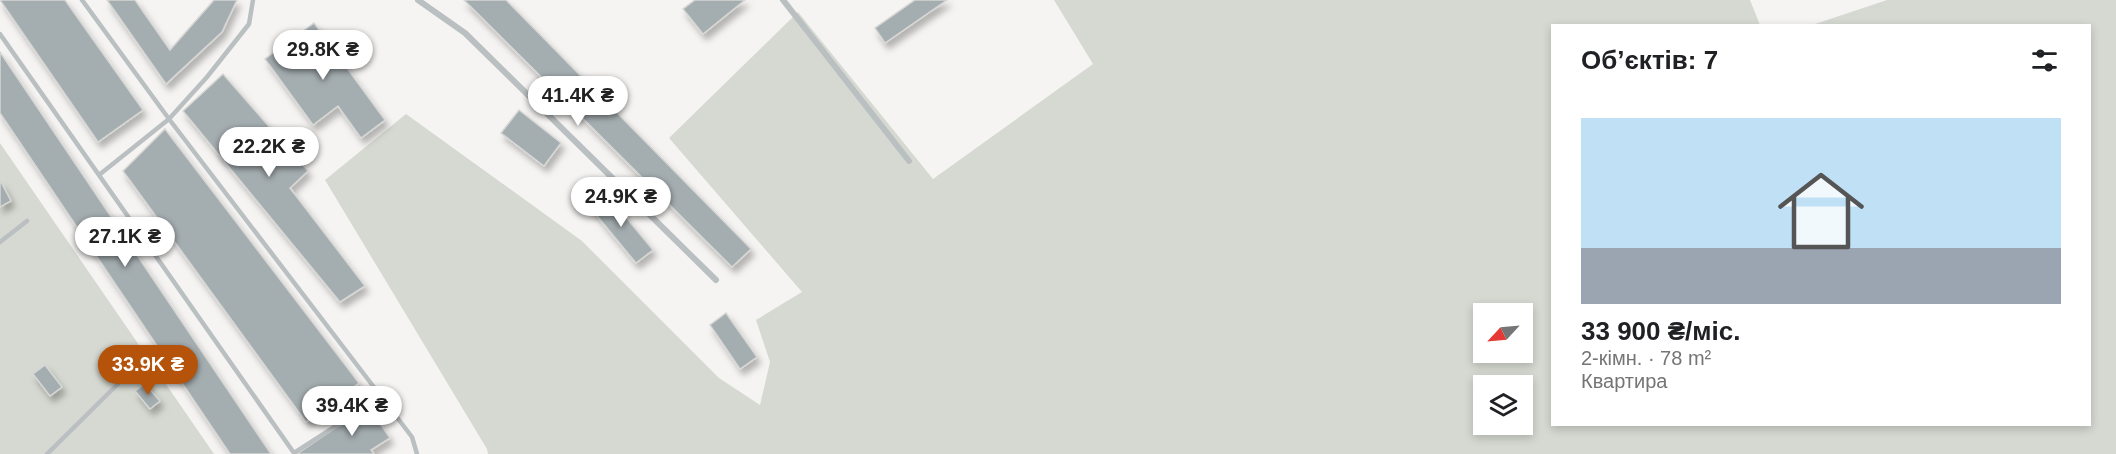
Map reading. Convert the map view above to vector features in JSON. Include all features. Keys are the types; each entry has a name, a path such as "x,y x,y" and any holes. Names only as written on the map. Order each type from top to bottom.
{"street":[{"path":"418,0 465,33 716,280"},
{"path":"783,0 909,161"}],"lane":[{"path":"82,0 169,119 412,437 417,454"},
{"path":"99,174 169,119 207,77 249,24 254,0"},
{"path":"0,34 294,453 381,396"},
{"path":"0,242 27,220"},
{"path":"47,454 131,371"}],"shaded area":[{"path":"1054,0 1750,0 1760,24 1551,24 1551,426 2091,426 2091,24 1815,24 1887,0 2116,0 2116,454 488,454 325,180 406,114 582,241 719,378 760,405 770,362 756,320 802,292 669,138 798,12 933,179 1093,64"},
{"path":"0,143 214,454 0,454"}],"building":[{"path":"0,0 65,0 143,110 98,142"},
{"path":"107,0 135,0 170,50 214,0 237,0 222,32 166,84"},
{"path":"464,0 506,0 751,249 732,267"},
{"path":"695,0 745,0 703,34 683,9"},
{"path":"915,0 947,0 885,43 875,28"},
{"path":"314,23 385,120 361,138 338,106 313,125 265,59"},
{"path":"0,52 271,454 230,454 0,113"},
{"path":"223,74 308,171 290,188 365,286 340,302 183,111"},
{"path":"519,110 561,143 544,166 501,133"},
{"path":"165,129 359,383 306,422 123,171"},
{"path":"0,183 11,201 0,207"},
{"path":"605,192 653,250 636,263 589,206"},
{"path":"726,313 757,357 740,369 710,325"},
{"path":"45,365 62,387 50,396 33,374"},
{"path":"145,384 160,401 150,409 135,391"},
{"path":"368,406 390,438 371,450 374,454 297,454"}]}
